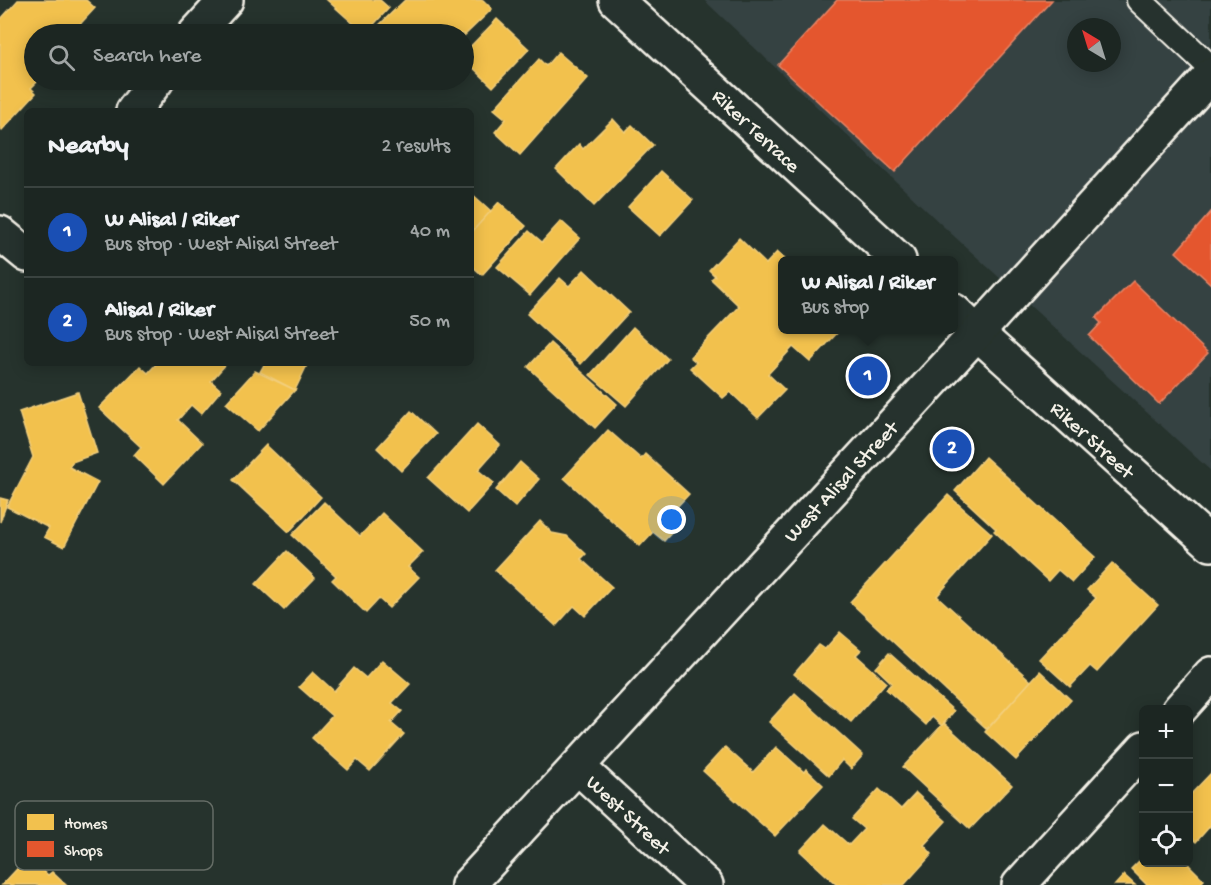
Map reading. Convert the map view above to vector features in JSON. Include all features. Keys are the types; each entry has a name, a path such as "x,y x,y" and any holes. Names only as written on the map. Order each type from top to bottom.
{"street":[{"path":"204,24 226,0"},
{"name":"Riker Terrace","path":"616,0 894,256"},
{"name":"West Alisal Street","path":"468,885 977,333 1211,75"},
{"path":"135,108 149,90"},
{"path":"0,233 24,253"},
{"path":"958,315 977,333"},
{"name":"Riker Street","path":"977,333 1211,544"},
{"path":"1183,705 1211,674"},
{"path":"1019,885 1139,752"},
{"name":"West Street","path":"578,767 705,885"}],"lane":[{"path":"1139,0 1211,68"}],"shaded area":[{"path":"704,0 1211,0 1211,471 944,227"}],"building: Homes":[{"path":"18,0 86,0 95,8 80,24 24,24 24,90 33,90 36,93 2,130 0,128 0,20"},
{"path":"327,0 380,0 389,8 374,24 354,24"},
{"path":"405,0 483,0 492,9 474,26 474,24 380,24"},
{"path":"497,19 529,49 493,87 474,69 474,43"},
{"path":"558,52 588,78 520,155 495,132 506,119 494,109 539,59 546,66"},
{"path":"613,119 625,132 632,125 653,145 594,206 556,169 579,144 583,149"},
{"path":"661,171 693,200 660,236 628,207"},
{"path":"474,196 491,211 474,230"},
{"path":"499,202 526,226 482,275 474,268 474,230"},
{"path":"561,221 580,238 530,295 497,267 529,231 542,242"},
{"path":"739,238 766,264 777,252 782,256 778,256 778,334 836,334 810,362 793,347 768,374 785,390 758,418 730,392 723,398 690,368 696,362 690,357 739,306 711,279 715,276 709,270"},
{"path":"584,270 629,312 581,364 527,314 560,278 569,286"},
{"path":"633,327 668,359 626,406 590,375"},
{"path":"550,343 617,404 595,428 528,367"},
{"path":"140,366 148,373 154,366 224,366 211,381 221,390 201,414 191,405 178,420 202,443 164,484 134,455 141,447 99,408"},
{"path":"263,366 307,366 295,390 260,372"},
{"path":"255,371 295,390 258,431 226,403"},
{"path":"78,392 97,453 72,462 69,467 98,482 64,547 44,537 49,528 7,507 33,457 19,412"},
{"path":"411,411 436,434 401,471 377,448"},
{"path":"477,424 500,445 478,470 494,483 467,513 428,478"},
{"path":"608,430 641,459 645,454 689,494 674,510 684,519 664,541 653,532 640,546 564,478"},
{"path":"266,445 321,497 289,532 233,480"},
{"path":"985,457 1095,557 1072,582 1058,570 1048,581 955,491"},
{"path":"520,462 539,479 515,507 496,490"},
{"path":"948,495 992,534 937,596 1031,681 987,729 850,602"},
{"path":"0,498 8,500 0,522"},
{"path":"324,502 360,536 382,513 423,552 408,567 419,577 389,608 379,599 366,613 332,580 336,576 292,535"},
{"path":"540,521 552,533 567,536 586,554 581,559 612,587 585,616 574,606 556,626 495,570"},
{"path":"287,551 315,578 284,610 256,584"},
{"path":"1112,563 1158,605 1097,672 1090,666 1070,687 1039,659 1096,598 1087,590"},
{"path":"840,632 861,650 856,655 886,682 851,722 794,674 819,645 825,649"},
{"path":"889,653 954,711 942,726 932,717 926,725 886,689 892,683 876,668"},
{"path":"382,660 410,684 392,703 402,711 391,723 404,734 370,771 357,760 348,770 312,738 332,716 299,687 313,672 334,691 354,668 366,678"},
{"path":"1040,671 1071,700 1016,760 985,732"},
{"path":"795,693 863,755 851,769 842,760 829,776 769,722"},
{"path":"944,723 1012,785 970,829 903,767"},
{"path":"725,747 753,772 776,747 804,772 806,769 823,785 775,836 703,771"},
{"path":"1211,773 1211,825 1196,842 1193,839 1193,792"},
{"path":"879,789 901,809 916,793 946,821 924,845 932,854 904,885 837,885 800,851 825,824 849,845 864,829 852,819"},
{"path":"1139,861 1139,867 1191,867 1204,880 1199,885 1147,885 1131,869"},
{"path":"16,870 42,870 48,875 52,872 66,885 2,885"},
{"path":"1124,875 1135,885 1115,885"}],"building: Shops":[{"path":"837,0 1052,0 895,172 778,65"},
{"path":"1211,212 1211,284 1176,252"},
{"path":"1133,281 1208,353 1159,404 1089,336 1101,323 1096,318"}],"place":[{"name":"W Alisal / Riker","path":"868,376"},
{"name":"Alisal / Riker","path":"952,449"}]}
